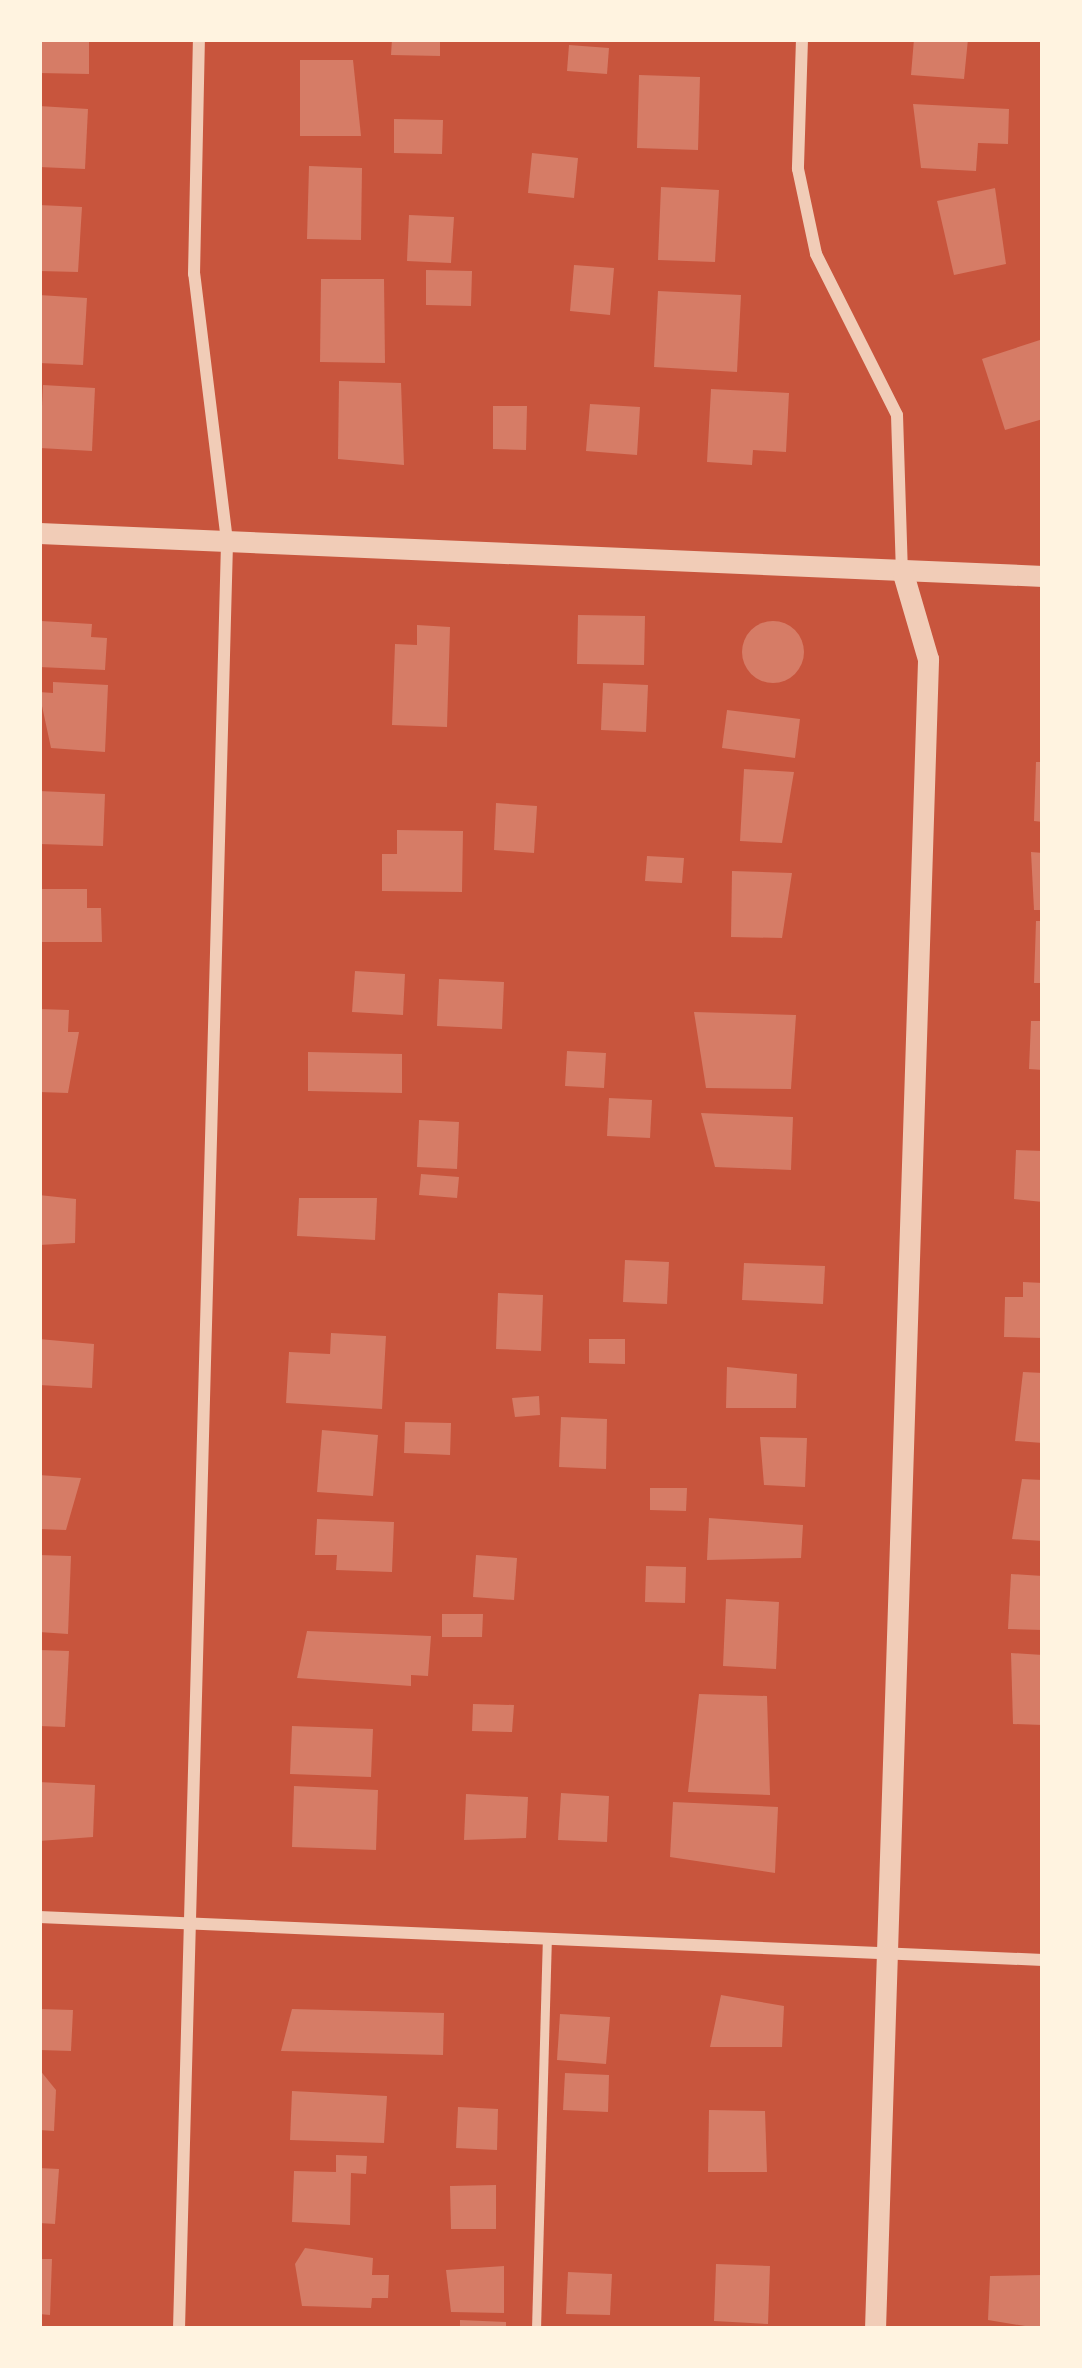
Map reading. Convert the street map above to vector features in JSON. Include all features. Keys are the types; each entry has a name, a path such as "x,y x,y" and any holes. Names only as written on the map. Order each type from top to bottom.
{"street":[{"path":"179,2329 227,542 194,274 200,39"},
{"path":"802,39 798,169 816,254 897,415 902,570 928,659 875,2329"},
{"path":"39,533 1043,576"},
{"path":"39,1917 1043,1960"}],"lane":[{"path":"536,2329 547,1942"}],"building":[{"path":"39,39 89,39 89,74 39,73"},
{"path":"392,39 440,39 440,56 391,55"},
{"path":"914,39 968,39 964,79 911,75"},
{"path":"569,45 609,48 607,74 567,71"},
{"path":"300,60 353,60 361,136 300,136"},
{"path":"639,75 700,77 698,150 637,148"},
{"path":"913,104 1009,109 1008,144 978,143 976,171 921,168"},
{"path":"39,106 88,109 85,169 39,167"},
{"path":"394,119 443,120 442,154 394,153"},
{"path":"532,153 578,158 574,198 528,193"},
{"path":"309,166 362,168 361,240 307,239"},
{"path":"661,187 719,190 715,262 658,260"},
{"path":"995,188 1006,264 954,275 937,201"},
{"path":"39,205 82,207 78,272 39,271"},
{"path":"409,215 454,217 451,263 407,261"},
{"path":"574,265 614,268 610,315 570,311"},
{"path":"426,270 472,271 471,306 426,305"},
{"path":"321,279 384,279 385,363 320,362"},
{"path":"658,291 741,295 737,372 654,367"},
{"path":"39,295 87,298 83,365 39,363"},
{"path":"1043,339 1043,419 1005,430 982,359"},
{"path":"339,381 401,383 404,465 338,459"},
{"path":"43,385 95,388 92,451 40,448"},
{"path":"711,389 789,393 786,452 753,450 752,465 707,462"},
{"path":"590,404 640,407 637,455 586,451"},
{"path":"493,406 527,406 526,450 493,449"},
{"path":"578,615 645,616 644,665 577,664"},
{"path":"41,621 92,624 91,637 107,638 105,670 39,667"},
{"path":"773,621 795,630 804,652 795,674 773,683 751,674 742,652 751,630"},
{"path":"417,625 450,627 447,727 392,725 395,644 417,645"},
{"path":"53,682 108,685 105,752 51,748 39,692 53,693"},
{"path":"603,683 648,685 646,732 601,730"},
{"path":"727,710 800,719 795,758 722,748"},
{"path":"1036,762 1043,762 1043,822 1034,821"},
{"path":"744,769 794,772 782,843 740,841"},
{"path":"39,791 105,794 103,846 39,844"},
{"path":"496,803 537,806 534,853 494,850"},
{"path":"397,830 463,831 462,892 382,891 382,854 397,854"},
{"path":"1031,852 1043,853 1043,910 1034,910"},
{"path":"647,856 684,858 682,883 645,881"},
{"path":"732,871 792,873 782,938 731,937"},
{"path":"39,889 87,889 87,908 101,908 102,942 39,942"},
{"path":"1036,921 1043,921 1043,983 1034,983"},
{"path":"355,971 405,974 403,1015 352,1012"},
{"path":"439,979 504,982 502,1029 437,1026"},
{"path":"39,1009 69,1010 68,1032 79,1032 68,1093 39,1092"},
{"path":"694,1012 796,1015 791,1089 706,1088"},
{"path":"1031,1021 1043,1021 1043,1070 1029,1069"},
{"path":"567,1051 606,1053 604,1088 565,1086"},
{"path":"308,1052 402,1054 402,1093 308,1091"},
{"path":"609,1098 652,1100 650,1138 607,1136"},
{"path":"701,1113 793,1117 791,1170 715,1167"},
{"path":"419,1120 459,1122 457,1169 417,1167"},
{"path":"1016,1150 1043,1151 1043,1202 1014,1199"},
{"path":"421,1174 459,1177 457,1198 419,1195"},
{"path":"39,1195 76,1199 75,1243 39,1245"},
{"path":"299,1198 377,1198 375,1240 297,1236"},
{"path":"625,1260 669,1262 667,1304 623,1302"},
{"path":"744,1263 825,1266 823,1304 742,1300"},
{"path":"1023,1282 1043,1283 1043,1338 1004,1337 1005,1297 1023,1297"},
{"path":"498,1293 543,1295 541,1351 496,1349"},
{"path":"331,1333 386,1336 382,1409 286,1403 289,1352 330,1354"},
{"path":"39,1339 94,1344 92,1388 39,1385"},
{"path":"589,1339 625,1339 625,1364 589,1363"},
{"path":"727,1367 797,1374 796,1408 726,1408"},
{"path":"1023,1372 1043,1373 1043,1443 1015,1441"},
{"path":"539,1396 540,1415 515,1417 512,1398"},
{"path":"561,1417 607,1419 606,1469 559,1467"},
{"path":"405,1422 451,1423 450,1455 404,1453"},
{"path":"322,1430 378,1435 373,1496 317,1492"},
{"path":"760,1437 807,1438 805,1487 764,1485"},
{"path":"39,1475 81,1478 66,1530 39,1529"},
{"path":"1022,1479 1043,1480 1043,1541 1012,1539"},
{"path":"650,1488 687,1488 686,1511 650,1510"},
{"path":"709,1518 803,1525 801,1558 707,1560"},
{"path":"317,1519 394,1522 392,1572 336,1570 337,1555 315,1555"},
{"path":"39,1555 71,1556 68,1634 39,1632"},
{"path":"476,1555 517,1558 514,1600 473,1597"},
{"path":"646,1566 686,1567 685,1603 645,1602"},
{"path":"1011,1574 1043,1576 1043,1630 1008,1629"},
{"path":"726,1599 779,1602 776,1669 723,1666"},
{"path":"442,1614 483,1614 482,1637 442,1637"},
{"path":"307,1631 431,1636 428,1676 411,1675 411,1686 297,1678"},
{"path":"39,1650 69,1651 65,1727 39,1726"},
{"path":"1011,1653 1043,1655 1043,1725 1013,1724"},
{"path":"699,1694 767,1696 770,1795 688,1792"},
{"path":"473,1704 514,1705 512,1732 472,1731"},
{"path":"292,1726 373,1729 371,1777 290,1774"},
{"path":"39,1782 95,1785 93,1837 39,1841"},
{"path":"294,1786 378,1790 376,1850 292,1847"},
{"path":"561,1793 609,1796 607,1842 558,1840"},
{"path":"466,1794 528,1797 526,1838 464,1840"},
{"path":"673,1802 778,1807 775,1873 670,1857"},
{"path":"721,1995 784,2006 782,2047 710,2047"},
{"path":"39,2009 73,2010 71,2051 39,2050"},
{"path":"292,2009 444,2013 443,2055 281,2051"},
{"path":"560,2014 610,2017 606,2064 557,2060"},
{"path":"39,2069 56,2090 54,2131 39,2130"},
{"path":"565,2073 609,2075 608,2112 563,2110"},
{"path":"292,2091 387,2096 384,2143 290,2140"},
{"path":"458,2107 498,2109 497,2150 456,2148"},
{"path":"709,2110 765,2111 767,2172 708,2172"},
{"path":"336,2155 367,2156 366,2174 351,2173 350,2225 292,2222 294,2171 336,2172"},
{"path":"39,2168 59,2169 55,2224 39,2223"},
{"path":"496,2185 496,2229 451,2229 450,2186"},
{"path":"305,2248 373,2258 372,2275 389,2275 388,2298 372,2298 371,2308 302,2306 295,2264"},
{"path":"39,2259 52,2259 50,2315 39,2314"},
{"path":"716,2264 770,2266 768,2324 714,2321"},
{"path":"504,2266 504,2313 451,2312 446,2270"},
{"path":"568,2272 612,2274 610,2315 566,2314"},
{"path":"1043,2275 1043,2329 988,2320 990,2276"},
{"path":"460,2320 506,2322 506,2329 460,2329"}]}
